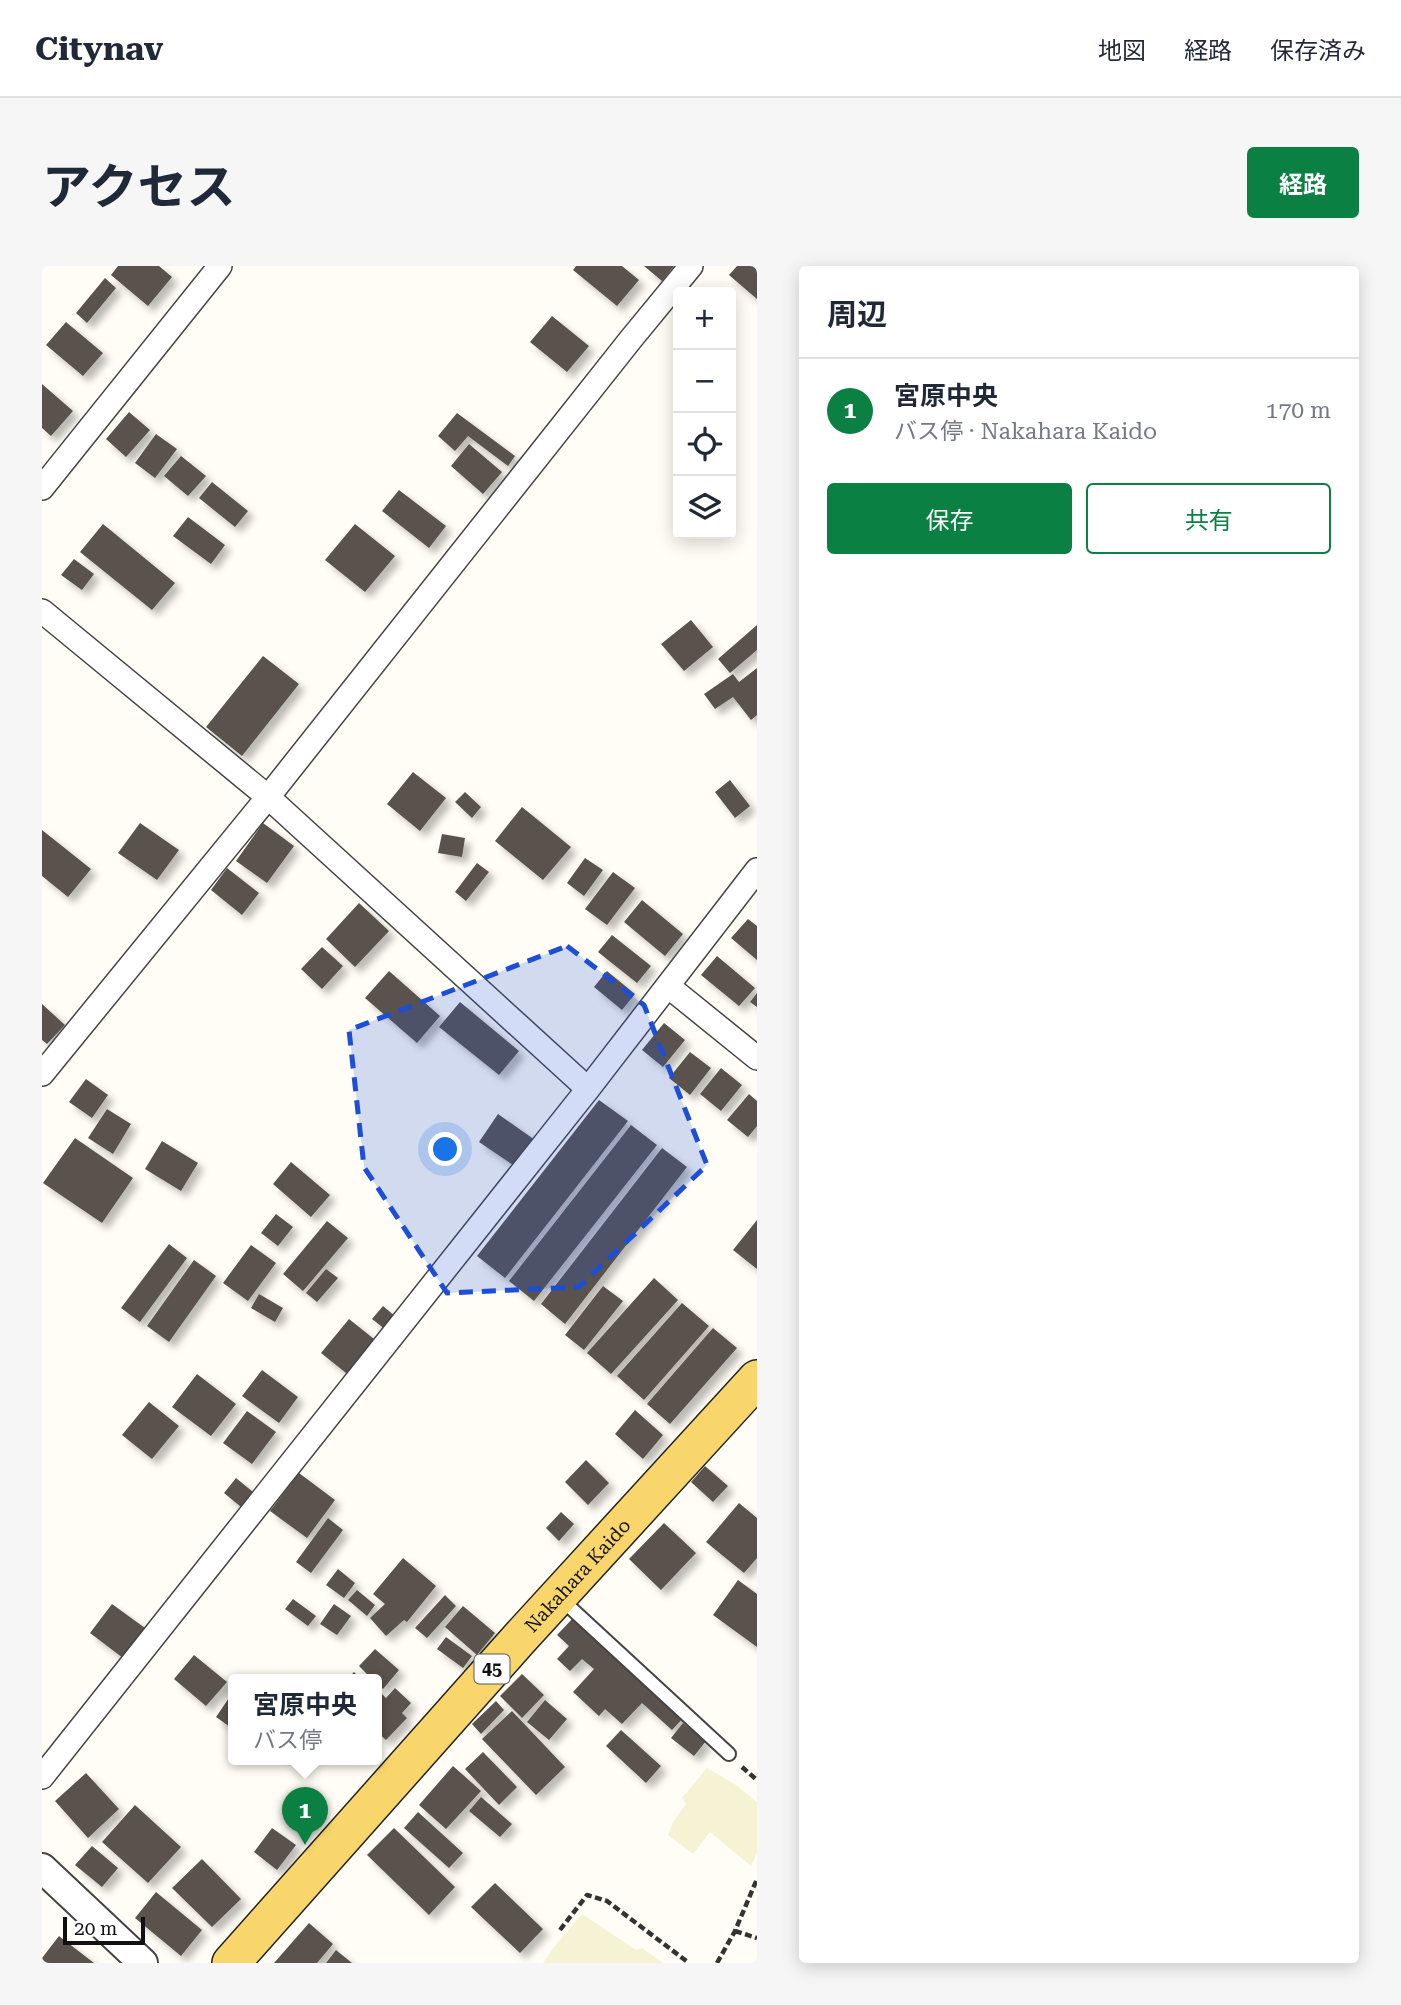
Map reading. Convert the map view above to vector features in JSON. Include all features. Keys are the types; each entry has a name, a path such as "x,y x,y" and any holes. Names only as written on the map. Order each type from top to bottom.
{"main road":[{"name":"Nakahara Kaido","path":"231,1963 509,1649 757,1379"}],"street":[{"path":"42,488 220,266"},
{"path":"42,1074 268,796 691,266"},
{"path":"42,611 268,796 588,1089"},
{"path":"42,1777 588,1089 757,870"},
{"path":"668,986 757,1058"},
{"path":"45,1878 144,1963"}],"lane":[{"path":"558,1597 729,1754"}],"path":[{"path":"717,1963 735,1931 757,1879"},
{"path":"560,1930 587,1895 607,1901 689,1963"},
{"path":"735,1931 757,1938"}],"highlighted area":[{"path":"567,946 644,1005 707,1165 579,1287 447,1293 364,1167 349,1030"}],"shaded area":[{"path":"707,1768 736,1785 757,1802 757,1853 751,1866 710,1832 693,1854 668,1835 673,1822 686,1804 682,1798"},
{"path":"582,1914 636,1950 642,1948 663,1963 543,1963"}],"building":[{"path":"118,266 159,266 172,277 148,306 111,275"},
{"path":"576,266 622,266 639,280 617,306 573,270"},
{"path":"644,266 674,266 662,281"},
{"path":"737,266 757,266 757,299 729,275"},
{"path":"105,278 116,288 87,323 76,313"},
{"path":"552,316 589,346 567,372 530,342"},
{"path":"66,322 103,353 83,376 46,345"},
{"path":"42,384 73,411 51,436 42,428"},
{"path":"129,412 150,430 126,457 106,439"},
{"path":"457,413 515,456 508,466 468,436 455,451 438,436"},
{"path":"156,434 177,449 155,478 135,463"},
{"path":"469,444 502,472 483,494 451,466"},
{"path":"181,456 206,476 188,496 164,476"},
{"path":"212,482 248,511 235,527 199,498"},
{"path":"399,490 446,526 429,548 382,511"},
{"path":"188,517 225,545 211,564 173,536"},
{"path":"103,524 175,583 152,610 80,552"},
{"path":"355,524 395,556 365,592 325,560"},
{"path":"74,559 94,574 82,590 61,575"},
{"path":"691,620 713,647 684,671 661,644"},
{"path":"757,625 757,650 730,673 718,659"},
{"path":"263,656 299,684 242,756 206,727"},
{"path":"757,668 757,715 751,720 733,697 715,709 704,694 733,674 739,682"},
{"path":"413,772 446,798 420,831 387,804"},
{"path":"730,780 750,806 735,818 715,792"},
{"path":"465,792 481,807 472,818 455,802"},
{"path":"522,807 571,847 543,880 495,841"},
{"path":"140,823 179,850 157,880 118,853"},
{"path":"263,823 294,846 267,883 236,861"},
{"path":"42,830 91,869 68,897 42,876"},
{"path":"442,834 465,838 462,857 438,853"},
{"path":"585,858 603,870 584,896 567,883"},
{"path":"477,863 489,872 466,901 455,892"},
{"path":"227,868 259,893 242,915 211,890"},
{"path":"613,872 635,888 607,925 585,909"},
{"path":"642,900 683,934 665,956 624,922"},
{"path":"359,903 389,931 355,967 326,939"},
{"path":"748,919 757,926 757,960 731,938"},
{"path":"612,935 651,966 637,983 598,952"},
{"path":"322,947 343,966 322,989 301,969"},
{"path":"717,956 755,988 739,1006 701,975"},
{"path":"389,971 440,1016 417,1043 365,998"},
{"path":"607,971 635,994 622,1010 594,987"},
{"path":"757,993 757,1007 750,1002"},
{"path":"460,1002 519,1051 499,1075 439,1027"},
{"path":"42,1004 65,1025 47,1044 42,1040"},
{"path":"664,1023 685,1040 663,1067 642,1050"},
{"path":"690,1052 711,1068 690,1095 669,1078"},
{"path":"721,1068 742,1085 721,1111 700,1094"},
{"path":"86,1079 108,1095 92,1118 69,1102"},
{"path":"749,1094 757,1101 757,1126 748,1137 727,1120"},
{"path":"599,1100 628,1121 505,1278 477,1256"},
{"path":"107,1109 131,1124 113,1154 88,1138"},
{"path":"498,1114 535,1140 516,1167 479,1142"},
{"path":"631,1125 657,1145 534,1301 509,1281"},
{"path":"75,1138 133,1178 102,1223 43,1183"},
{"path":"162,1141 198,1163 181,1191 145,1169"},
{"path":"662,1148 687,1167 565,1324 541,1304"},
{"path":"291,1162 330,1195 311,1217 273,1184"},
{"path":"276,1214 293,1227 278,1246 261,1233"},
{"path":"757,1220 757,1269 733,1250"},
{"path":"327,1221 348,1238 303,1291 283,1274"},
{"path":"169,1244 187,1258 140,1322 121,1308"},
{"path":"251,1245 276,1263 248,1301 223,1283"},
{"path":"194,1260 216,1276 169,1342 147,1326"},
{"path":"326,1269 338,1278 317,1302 306,1293"},
{"path":"654,1278 678,1300 611,1374 587,1353"},
{"path":"603,1286 623,1301 584,1350 565,1335"},
{"path":"259,1294 283,1308 275,1322 251,1308"},
{"path":"682,1303 709,1326 644,1400 617,1376"},
{"path":"383,1306 396,1317 386,1330 372,1319"},
{"path":"349,1319 379,1343 351,1377 321,1353"},
{"path":"713,1328 737,1348 670,1424 647,1404"},
{"path":"262,1370 298,1397 279,1423 242,1396"},
{"path":"197,1374 236,1404 211,1436 172,1407"},
{"path":"149,1402 179,1426 152,1459 122,1435"},
{"path":"635,1410 663,1435 643,1459 615,1434"},
{"path":"247,1411 276,1432 252,1464 223,1443"},
{"path":"586,1460 609,1483 588,1505 565,1482"},
{"path":"705,1466 728,1486 713,1502 691,1482"},
{"path":"299,1473 335,1500 307,1538 270,1511"},
{"path":"236,1478 253,1492 241,1507 224,1493"},
{"path":"739,1503 757,1518 757,1558 744,1573 706,1542"},
{"path":"561,1512 574,1524 559,1541 546,1528"},
{"path":"328,1518 343,1530 311,1573 296,1562"},
{"path":"664,1523 696,1553 661,1590 629,1559"},
{"path":"403,1558 436,1586 407,1622 404,1620 386,1636 370,1618 385,1604 373,1594"},
{"path":"338,1569 355,1583 344,1598 326,1585"},
{"path":"738,1580 757,1594 757,1647 713,1615"},
{"path":"357,1590 375,1605 367,1616 348,1600"},
{"path":"445,1595 456,1606 427,1638 415,1628"},
{"path":"293,1599 316,1616 308,1626 285,1609"},
{"path":"112,1604 145,1628 123,1658 90,1633"},
{"path":"334,1604 351,1616 337,1635 320,1624"},
{"path":"463,1606 495,1633 477,1655 445,1627"},
{"path":"573,1618 684,1717 672,1730 642,1703 622,1724 605,1709 599,1716 573,1692 594,1669 582,1659 570,1671 557,1659 569,1646 557,1635"},
{"path":"446,1637 472,1656 463,1668 437,1649"},
{"path":"375,1649 399,1670 383,1689 382,1674 367,1674 359,1666"},
{"path":"194,1655 227,1682 206,1706 174,1679"},
{"path":"522,1674 544,1695 522,1718 500,1696"},
{"path":"395,1688 411,1703 402,1713 407,1718 386,1740 382,1736 382,1694 386,1698"},
{"path":"228,1699 228,1725 216,1717"},
{"path":"545,1700 567,1719 549,1740 527,1722"},
{"path":"496,1701 504,1710 481,1734 472,1724"},
{"path":"512,1711 565,1767 536,1795 482,1739"},
{"path":"683,1723 706,1741 694,1756 671,1738"},
{"path":"621,1730 661,1766 646,1783 606,1746"},
{"path":"483,1752 517,1787 499,1805 465,1769"},
{"path":"453,1766 481,1791 446,1829 419,1805"},
{"path":"86,1773 119,1809 88,1838 55,1801"},
{"path":"481,1797 512,1824 500,1837 469,1811"},
{"path":"135,1805 181,1847 148,1883 102,1842"},
{"path":"418,1812 463,1853 449,1868 404,1828"},
{"path":"272,1828 296,1845 277,1870 254,1852"},
{"path":"394,1828 455,1887 429,1915 367,1855"},
{"path":"92,1846 118,1868 102,1887 75,1865"},
{"path":"202,1859 241,1899 212,1927 172,1888"},
{"path":"495,1883 543,1929 520,1953 471,1907"},
{"path":"156,1892 202,1930 181,1956 135,1918"},
{"path":"309,1923 333,1944 317,1963 274,1963"},
{"path":"59,1936 94,1963 42,1963 42,1958"},
{"path":"336,1950 352,1963 326,1963"}],"place":[{"name":"宮原中央","path":"305,1845"}]}
